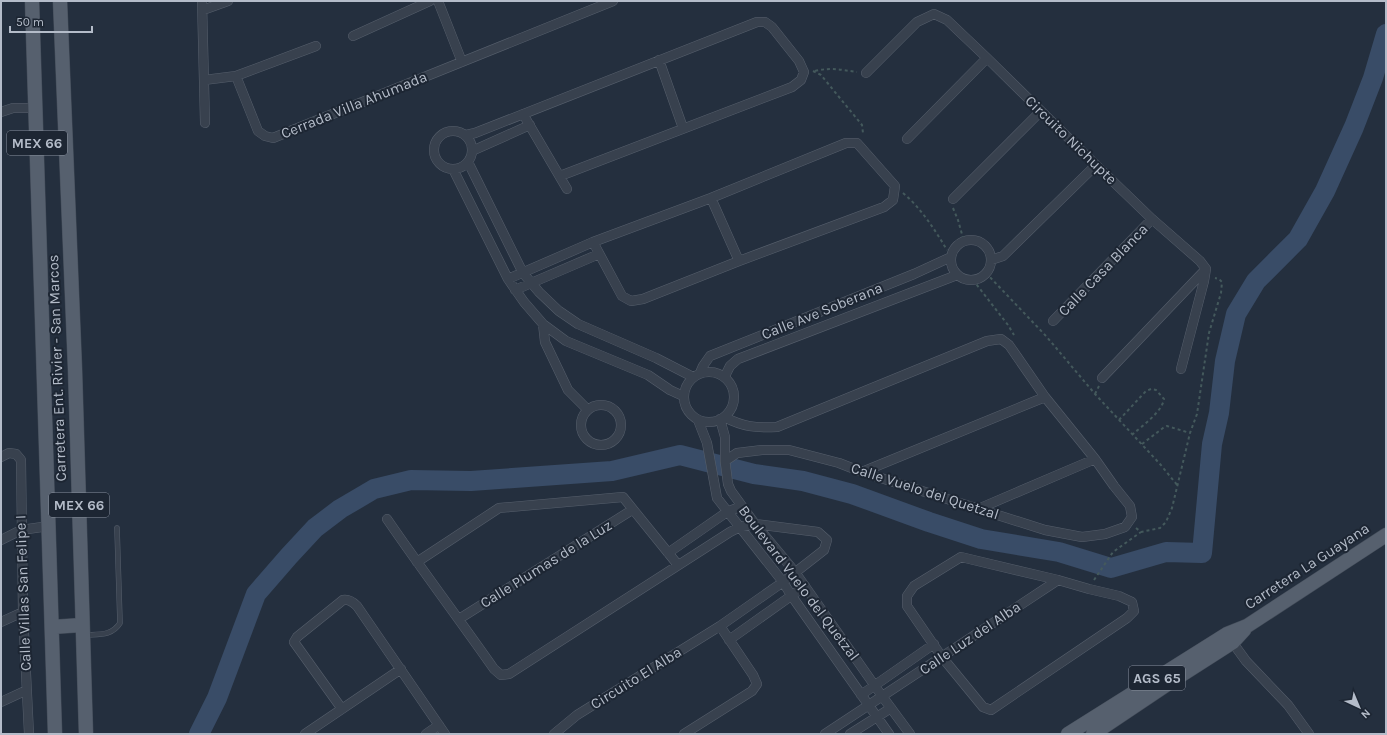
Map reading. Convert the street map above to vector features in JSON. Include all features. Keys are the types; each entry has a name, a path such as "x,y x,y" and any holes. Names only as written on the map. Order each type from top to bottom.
{"main road":[{"name":"Carretera Ent. Rivier - San Marcos","path":"32,1 50,526 55,734"},
{"name":"Carretera Ent. Rivier - San Marcos","path":"60,1 75,369 86,734"},
{"name":"Carretera La Guayana","path":"1093,734 1247,626 1386,535"},
{"path":"52,628 83,630"},
{"name":"Carretera La Guayana","path":"1068,734 1230,638"}],"street":[{"path":"204,123 203,5 228,1"},
{"path":"353,36 430,1"},
{"path":"438,1 462,62"},
{"name":"Cerrada Villa Ahumada","path":"236,76 258,131 265,136 273,138 613,1"},
{"name":"Circuito Nichupte","path":"866,72 917,22 934,14 947,20 1152,220 1200,261 1206,269"},
{"path":"466,135 475,133 757,22 765,22 772,27 799,61 804,72 801,80 792,87 560,176"},
{"path":"204,80 236,76 316,46"},
{"path":"908,139 987,58"},
{"path":"659,60 684,128"},
{"path":"1,112 13,108 36,108"},
{"path":"953,198 1041,111"},
{"path":"523,114 567,189"},
{"path":"472,151 530,125"},
{"path":"455,130 466,135 470,139 472,151 468,162 459,168 454,169 443,166 435,157 434,146 440,136 455,130"},
{"path":"508,279 593,242 711,198 846,143 857,142 895,186 893,200 884,207 739,261 643,299 631,301 622,296 593,242"},
{"path":"468,162 523,273 539,292 559,310 578,324 696,375"},
{"path":"991,260 1003,256 1096,166"},
{"path":"454,169 508,279 515,290 544,324 566,340 648,375 670,390 683,396"},
{"path":"711,198 739,261"},
{"name":"Calle Casa Blanca","path":"1053,321 1152,220"},
{"path":"972,240 985,246 991,260 990,267 986,273 980,278 973,280 965,279 957,275 952,267 951,257 958,245 965,241 972,240"},
{"path":"515,290 599,254"},
{"name":"Calle Ave Soberana","path":"696,375 710,356 914,274 951,257"},
{"path":"1181,369 1206,269"},
{"path":"1102,378 1206,269"},
{"name":"Calle Ave Soberana","path":"724,376 730,366 738,359 957,275"},
{"path":"544,324 544,342 568,390 588,410"},
{"path":"722,418 755,428 777,427 987,341 1001,338 1009,345 1045,397 1095,458 1130,506 1132,518 1125,527"},
{"path":"708,371 717,372 724,376 729,381 733,389 735,397 733,406 722,418 716,421 707,422 698,420 690,414 685,407 683,396 685,387 696,375 708,371"},
{"path":"862,472 1045,397"},
{"path":"594,406 606,406 617,413 620,421 620,428 615,439 609,443 596,444 585,436 581,426 582,420 588,410 594,406"},
{"name":"Boulevard Vuelo del Quetzal","path":"722,418 725,437 725,461 728,484 742,506 795,572 910,734"},
{"name":"Boulevard Vuelo del Quetzal","path":"698,420 707,443 714,491 717,498 783,582 889,734"},
{"name":"Calle Vuelo del Quetzal","path":"725,461 737,452 789,450 840,463 862,472 1045,530 1082,537 1105,534 1125,527"},
{"name":"Calle Villas San Felipe I","path":"1,457 9,454 16,454 21,460 23,612 29,734"},
{"path":"978,509 1095,458"},
{"path":"417,562 499,508 623,498 678,565"},
{"path":"668,553 728,512 742,506"},
{"name":"Calle Plumas de la Luz","path":"459,619 632,510"},
{"path":"387,518 494,669 501,674 509,674 740,526 756,524"},
{"name":"Circuito El Alba","path":"554,734 577,715 720,626 783,582 824,550 827,540 818,532 756,524"},
{"path":"1,540 21,530 50,526"},
{"path":"961,557 1058,580 1089,589 1119,596 1132,602 1134,611 1127,618 991,710 983,707 976,700 942,657 907,606 907,596 914,586 961,557"},
{"name":"Calle Luz del Alba","path":"825,734 1058,580"},
{"path":"729,640 805,586"},
{"path":"342,709 294,642 297,637 343,600 347,599 352,601 357,606 445,734"},
{"path":"1,622 23,612"},
{"path":"684,734 752,691 757,684 720,626"},
{"path":"1230,638 1246,661 1288,705 1310,734"},
{"name":"Calle Luz del Alba","path":"862,694 934,644"},
{"path":"305,734 401,669"},
{"path":"1,702 26,690"},
{"path":"850,734 891,708"},
{"path":"426,734 440,725"}],"lane":[{"path":"83,630 109,633 116,630 120,622 117,528"}],"path":[{"path":"804,72 808,70 815,71 825,68 838,68 866,72"},
{"path":"815,71 821,75 862,125 863,133 857,142"},
{"path":"895,186 915,204 951,257"},
{"path":"953,198 953,208 963,238 958,245"},
{"path":"986,273 1046,336 1095,394 1160,464 1178,487"},
{"path":"1089,589 1113,552 1141,532 1160,528 1166,522 1172,508 1190,433 1198,407 1209,333 1222,293 1222,282 1219,279 1214,277 1204,281"},
{"path":"973,280 1012,331 1014,339 1009,345"},
{"path":"1119,420 1146,392 1151,389 1156,390 1164,399 1163,404 1133,434"},
{"path":"1142,444 1167,426 1190,433"},
{"path":"1125,527 1134,526 1141,532"}],"waterway":[{"path":"199,734 217,698 256,594 315,528 340,509 374,489 411,480 471,481 612,471 680,455 754,474 803,481 852,494 981,539 1059,552 1111,568 1166,552 1202,553 1212,444 1219,413 1225,361 1236,314 1256,281 1298,239 1325,191 1354,127 1373,78 1386,34"}]}
